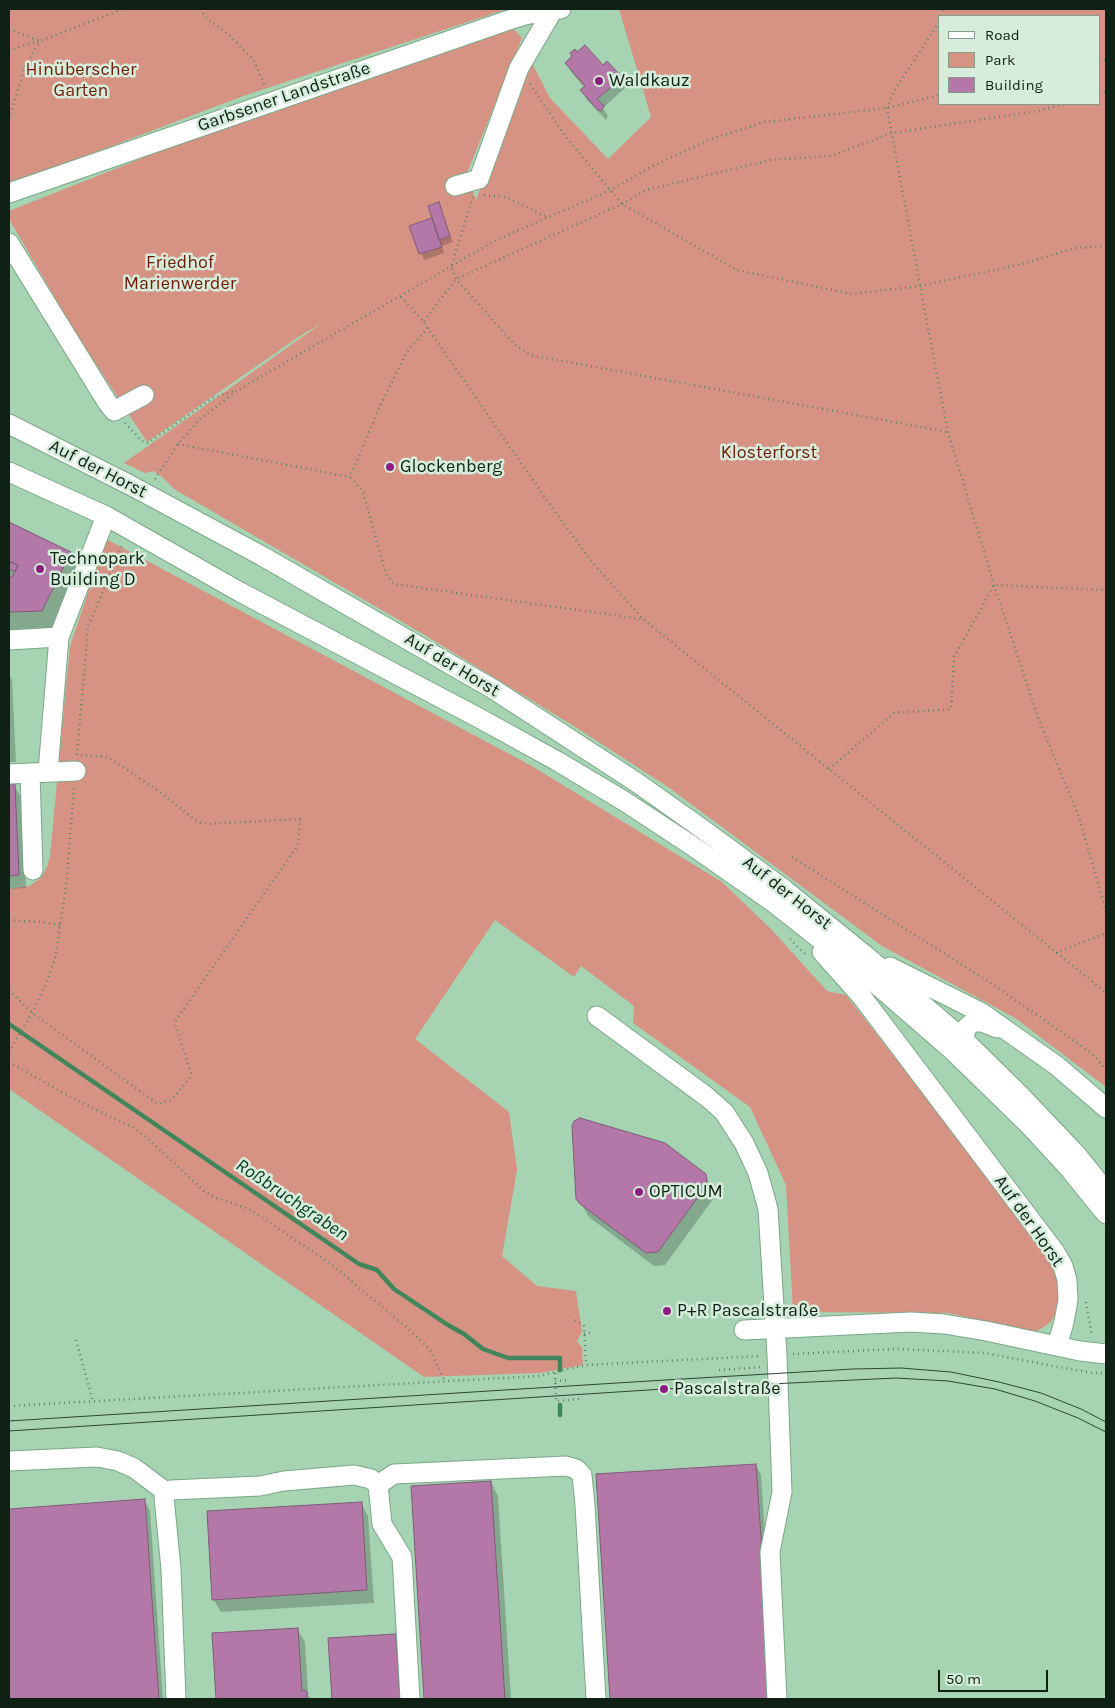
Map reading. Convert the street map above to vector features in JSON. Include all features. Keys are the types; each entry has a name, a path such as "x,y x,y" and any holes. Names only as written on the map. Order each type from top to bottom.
{"street":[{"name":"Garbsener Landstraße","path":"9,193 506,21 557,9"},
{"path":"455,186 477,185 519,68 557,9"},
{"path":"9,243 114,411 144,395"},
{"name":"Auf der Horst","path":"9,424 136,488 262,556 493,689 636,782 785,890 865,955 964,1040 1033,1108 1076,1154 1106,1191"},
{"name":"Auf der Horst","path":"9,472 106,516 240,592 479,718 624,801 691,845 774,903 868,977 952,1050 1030,1126 1106,1214"},
{"path":"33,870 39,772 59,637 106,516"},
{"path":"9,640 59,637"},
{"path":"9,774 39,772 76,763"},
{"name":"Auf der Horst","path":"774,903 862,996 1055,1252 1063,1266 1067,1280 1068,1300 1057,1346"},
{"name":"Auf der Horst","path":"865,955 982,1013 1057,1066 1106,1108"},
{"path":"597,1016 724,1112 744,1143 758,1173 768,1209 777,1355 782,1492 770,1552 777,1699"},
{"name":"Auf der Horst","path":"964,1040 966,1028 973,1022 978,1021 1008,1032"},
{"path":"744,1330 911,1322 944,1324 1101,1353"},
{"path":"9,1461 97,1457 118,1461 134,1468 166,1492"},
{"path":"378,1485 394,1474 566,1466 576,1469 582,1475 585,1505 596,1699"},
{"path":"166,1492 171,1490 260,1486 284,1481 354,1475 371,1479 378,1485 382,1524 402,1556 410,1699"},
{"path":"166,1492 164,1497 171,1569 176,1699"}],"path":[{"path":"9,50 40,41 123,9"},
{"path":"200,9 207,19 229,35 253,59 271,101"},
{"path":"938,24 894,91 886,108 948,432 994,585 1039,720 1079,817 1106,911"},
{"path":"9,30 40,41"},
{"path":"9,119 25,66 40,41"},
{"path":"519,68 565,136 622,204 736,270 851,294 920,286 1022,264 1075,248 1106,246"},
{"path":"155,479 178,444 200,419 238,390 498,239 610,190 649,168 708,140 765,122 886,108 938,95"},
{"path":"423,321 456,279 622,204 646,190 770,160 831,156 891,133 1038,111 1060,105"},
{"path":"477,185 487,196 497,195 506,197 544,216 552,215"},
{"path":"477,185 451,267 456,279 515,345 530,355 948,432"},
{"path":"401,296 423,321 548,502 587,555 643,619 1106,992"},
{"path":"350,477 380,406 408,350 428,328"},
{"path":"114,411 142,441 148,443 213,398 238,390"},
{"path":"178,444 350,477 364,492 386,574 394,584 643,619"},
{"path":"9,1052 32,1013 46,984 55,958 66,887 88,627 124,542"},
{"path":"994,585 1106,590"},
{"path":"829,769 894,713 951,709 954,657 994,585"},
{"path":"9,990 32,1013 158,1104 171,1100 191,1073 175,1024 176,1020 298,845 300,819 201,823 164,795 106,756 76,763"},
{"path":"792,857 994,985 1090,1052 1106,1069"},
{"path":"9,920 60,925"},
{"path":"1056,953 1106,933"},
{"path":"786,935 805,954"},
{"path":"9,1062 76,1100 134,1128 204,1191 214,1197 251,1210 331,1264 412,1332 430,1350 445,1382"},
{"path":"1086,1302 1101,1353"},
{"path":"575,1320 584,1326 586,1366"},
{"path":"584,1334 594,1332"},
{"path":"76,1340 93,1401"},
{"path":"9,1406 445,1382 538,1376 555,1374 586,1366 896,1349 985,1353 1094,1373 1106,1373"},
{"path":"719,1370 752,1367"},
{"path":"555,1374 556,1401 580,1399"},
{"path":"556,1381 570,1380"},
{"path":"726,1391 761,1389"}],"green space":[{"name":"Hinüberscher Garten","path":"9,9 507,9 246,95 9,185"},
{"name":"Klosterforst","path":"619,9 1106,9 1106,1087 1015,1018 882,946 668,787 577,728 423,634 174,489 160,475 153,471 145,473 124,463 322,323 300,336 147,442 75,332 9,219 9,211 246,117 514,29 522,38 467,173 476,200 529,57 550,98 608,159 651,117"},
{"path":"106,539 530,765 722,882 772,930 827,991 846,995 1038,1241 1058,1271 1058,1309 1051,1322 1036,1332 948,1313 793,1312 786,1185 750,1107 633,1023 634,1006 581,966 574,977 495,920 415,1039 509,1112 517,1170 502,1256 537,1286 576,1291 582,1332 577,1341 582,1348 583,1365 540,1373 424,1377 9,1089 9,889 29,886 41,878 47,867 50,856 70,646"}],"building":[{"name":"Waldkauz","path":"585,45 603,65 607,61 622,77 597,99 604,106 601,111 580,90 585,86 565,63 572,56 570,53 575,49 577,52"},
{"path":"439,202 450,236 439,240 428,206"},
{"path":"432,218 442,247 419,254 409,226"},
{"name":"Technopark Building D","path":"9,522 71,552 42,611 9,612 9,577 12,577 18,565 9,561"},
{"path":"10,562 18,565 15,572 9,569"},
{"path":"9,784 15,784 19,875 9,876"},
{"name":"OPTICUM","path":"580,1118 665,1143 706,1174 706,1186 658,1252 646,1253 580,1204 576,1199 572,1126 574,1121"},
{"path":"756,1464 772,1699 610,1699 596,1474"},
{"path":"491,1481 505,1699 424,1699 411,1486"},
{"path":"145,1499 159,1699 9,1699 9,1509"},
{"path":"362,1502 367,1590 212,1600 207,1511"},
{"path":"298,1628 302,1691 305,1690 308,1693 307,1699 216,1699 212,1633"},
{"path":"396,1634 400,1699 332,1699 328,1638"}],"waterway":[{"name":"Roßbruchgraben","path":"9,1024 359,1264 377,1270 394,1289 464,1334 483,1349 508,1358 560,1358 560,1370"},
{"name":"Roßbruchgraben","path":"560,1405 560,1415"}],"tram line":[{"path":"9,1421 665,1380 901,1368 951,1372 1041,1393 1081,1409 1106,1422"},
{"path":"9,1431 664,1389 896,1378 948,1381 995,1389 1035,1401 1078,1418 1106,1432"}],"place":[{"name":"Waldkauz","path":"599,81"},
{"name":"Glockenberg","path":"390,467"},
{"name":"Technopark Building D","path":"40,569"},
{"name":"OPTICUM","path":"639,1192"},
{"name":"P+R Pascalstraße","path":"667,1311"},
{"name":"Pascalstraße","path":"664,1389"}],"park label":[{"name":"Friedhof Marienwerder","path":"180,273"}]}
